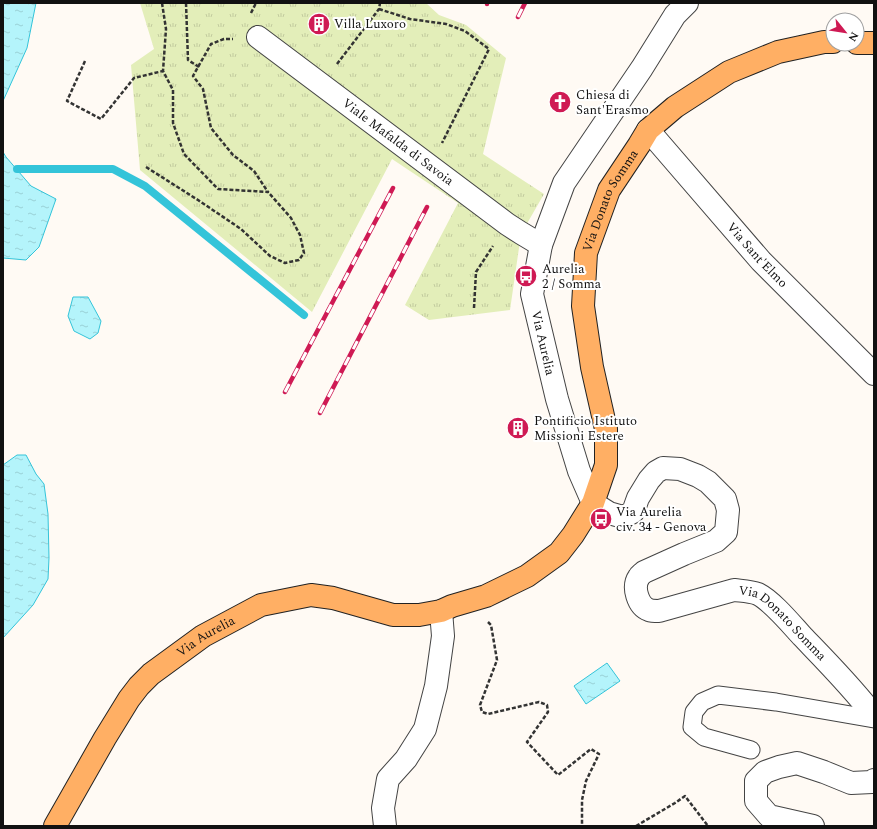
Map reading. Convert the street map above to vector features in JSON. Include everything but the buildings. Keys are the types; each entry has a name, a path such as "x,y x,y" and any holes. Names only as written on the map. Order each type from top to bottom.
{"main road":[{"name":"Via Donato Somma","path":"593,503 606,465 606,430 592,367 583,306 586,252 609,190 648,130 675,107 729,72 778,52 825,42"},
{"name":"Via Aurelia","path":"55,826 105,738 129,699 139,686 151,674 203,636 262,605 311,595 333,598 393,615 419,615 441,611 452,606 486,596 527,576 559,553 573,535 593,503"}],"street":[{"name":"Via Aurelia","path":"593,503 579,471 556,399 532,294 541,244 564,183 642,68 675,15 688,3"},
{"name":"Viale Mafalda di Savoia","path":"258,37 507,224 521,234 541,244"},
{"name":"Via Sant'Elmo","path":"648,130 761,261 874,374"},
{"name":"Via Donato Somma","path":"593,503 609,513 623,517 632,512 638,498 649,480 656,472 663,468 680,470 698,476 708,482 725,499 728,510 726,532 716,542 684,554 644,572 636,583 638,598 643,605 650,610 659,611 734,590 757,594 767,600 791,624 860,698 874,718"},
{"path":"385,826 383,808 388,779 406,759 425,729 436,686 443,636 441,611"},
{"path":"813,826 769,816 756,802 756,781 765,772 797,763 851,783 872,782 874,780"}],"lane":[{"path":"751,750 704,737 692,727 694,712 702,702 718,695 776,702 874,718"}],"path":[{"path":"162,3 166,29 163,71 172,90 172,123 184,154 218,189 268,192"},
{"path":"186,3 188,60 199,67"},
{"path":"322,84 379,9 380,3"},
{"path":"379,9 410,20 453,26 465,31 489,49 431,167"},
{"path":"146,167 241,229 270,256 285,263 299,260 304,253 300,235 291,218 268,192 254,171 233,155 211,128 203,90 193,76 211,44 224,40 258,37"},
{"path":"85,61 67,100 101,119 134,78 163,71"},
{"path":"474,308 476,272 507,224"},
{"path":"461,604 482,616 491,625 497,660 480,705 482,712 488,714 539,702 547,705 548,712 527,742 558,775 591,748 599,754 586,781 582,800 582,826"},
{"path":"636,826 676,803 685,796 708,826"}],"green space":[{"name":"Villa Luxoro","path":"140,3 426,3 439,15 466,25 506,58 483,154 544,194 521,234 510,310 429,320 405,305 458,203 392,159 312,312 140,170 131,65 154,49"}],"water":[{"path":"3,3 36,3 27,48 3,101"},
{"path":"3,152 31,186 56,199 39,247 26,260 3,258"},
{"path":"73,297 88,297 101,321 98,333 90,339 74,331 68,316"},
{"path":"17,455 26,455 36,474 44,484 48,514 48,579 33,605 3,638 3,465"},
{"path":"607,663 620,681 586,704 574,686"}],"waterway":[{"path":"17,169 113,169 145,186 304,315"}],"railway":[{"path":"518,17 525,3"},
{"path":"285,392 393,188"},
{"path":"320,413 427,207"}],"place":[{"name":"Villa Luxoro","path":"319,24"},
{"name":"Chiesa di Sant'Erasmo","path":"560,102"},
{"name":"Aurelia 2 / Somma","path":"526,276"},
{"name":"Pontificio Istituto Missioni Estere","path":"518,428"},
{"name":"Via Aurelia civ. 34 - Genova","path":"601,519"}]}
